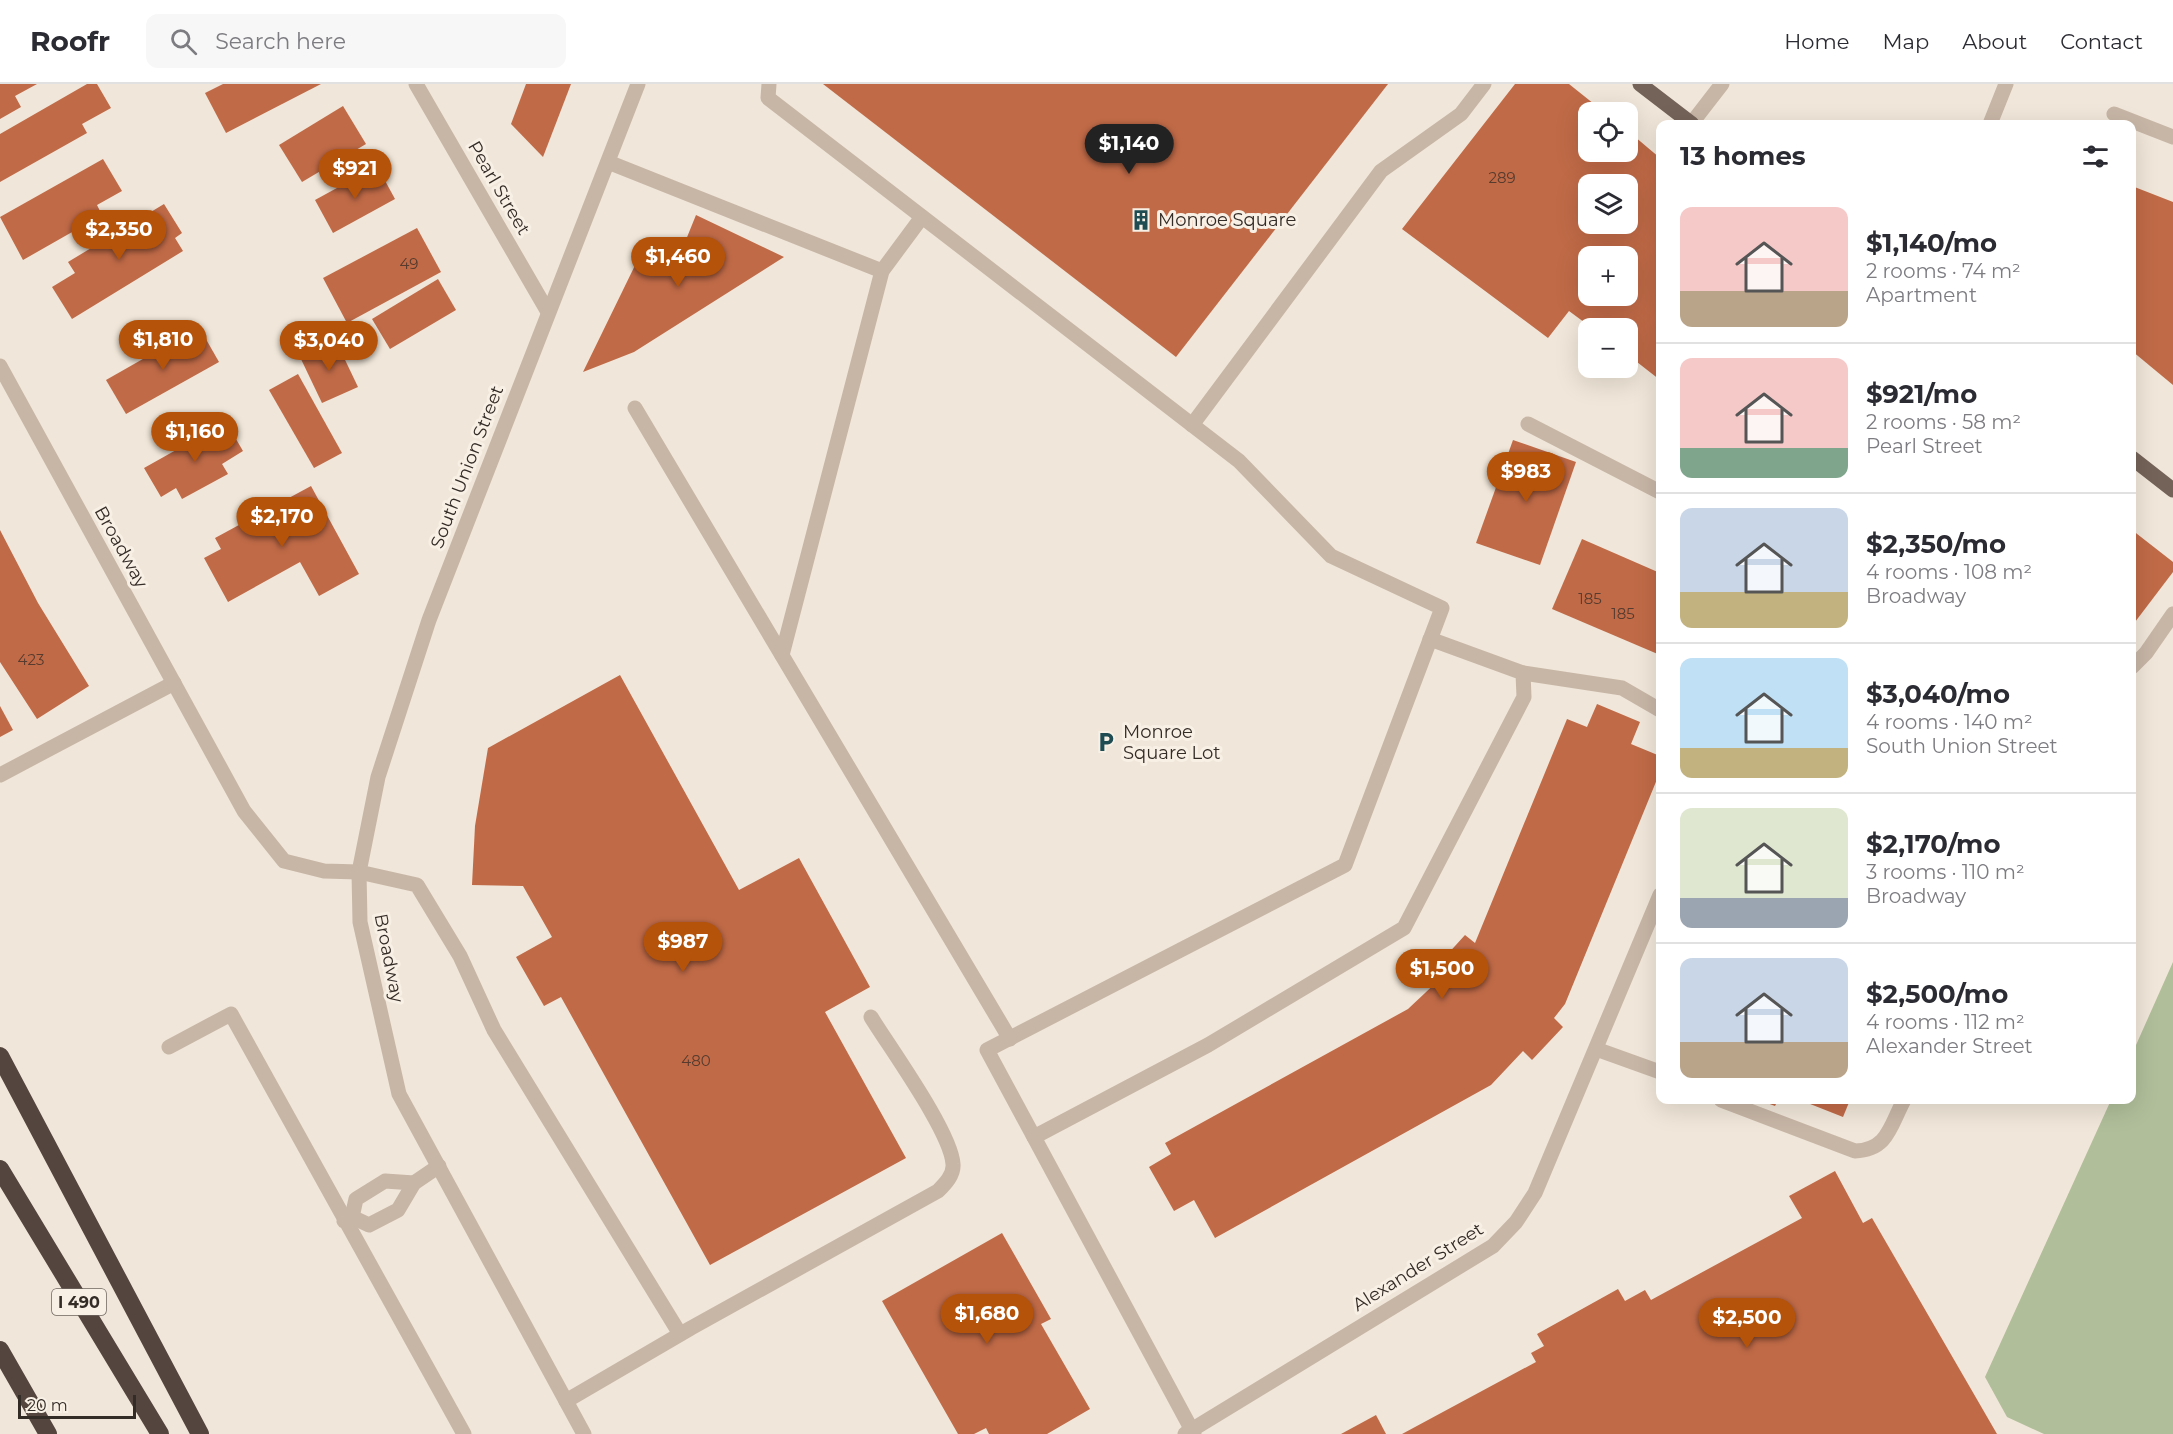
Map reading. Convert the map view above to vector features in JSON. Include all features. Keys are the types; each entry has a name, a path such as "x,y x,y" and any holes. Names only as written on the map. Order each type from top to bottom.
{"highway":[{"path":"0,1056 200,1434"},
{"name":"I 490","path":"0,1169 160,1434"},
{"path":"0,1350 48,1434"}],"main road":[{"path":"1640,84 1687,120"},
{"path":"2136,461 2173,490"}],"street":[{"name":"Pearl Street","path":"416,84 548,312"},
{"name":"South Union Street","path":"359,872 378,777 429,620 638,84"},
{"path":"769,84 768,98 1239,461 1331,556 1442,608 1345,865 987,1050 1190,1433"},
{"path":"1192,425 1381,171 1461,114 1484,84"},
{"path":"1695,120 1722,84"},
{"path":"1992,120 2006,84"},
{"path":"2114,114 2129,120"},
{"path":"2136,123 2173,137"},
{"path":"608,162 882,271"},
{"path":"782,655 882,271 922,217"},
{"name":"Broadway","path":"0,366 244,811 284,861 324,871 359,872 360,922 399,1094 584,1434"},
{"path":"635,408 1010,1039"},
{"path":"1528,424 1656,490"},
{"path":"2136,663 2146,653 2173,614"},
{"path":"1430,639 1522,673 1622,688 1656,708"},
{"path":"1034,1137 1208,1045 1404,928 1524,697 1522,673"},
{"path":"0,775 174,683"},
{"path":"359,872 417,885 460,956 495,1030 680,1334"},
{"name":"Alexander Street","path":"1190,1433 1493,1246 1516,1222 1535,1193 1656,905"},
{"path":"169,1047 231,1014 348,1219 464,1434"},
{"path":"566,1401 680,1334 938,1191 948,1183 954,1166 948,1141 871,1017"},
{"path":"1596,1048 1656,1070"},
{"path":"1731,1104 1854,1151 1870,1150 1881,1144 1902,1104"},
{"path":"348,1219 369,1225 398,1210 414,1183 439,1166"},
{"path":"348,1219 356,1199 385,1181 414,1183"}],"green space":[{"path":"2173,962 2173,1434 2044,1434 2007,1417 1985,1377 2109,1104 2136,1104 2136,1045"}],"building":[{"path":"0,84 37,84 15,96 21,107 0,119"},
{"path":"87,84 97,84 111,108 82,124 87,133 0,182 0,134"},
{"path":"223,84 321,84 226,133 205,93"},
{"path":"526,84 571,84 543,157 511,124"},
{"name":"Monroe Square","path":"823,84 1388,84 1176,357"},
{"path":"1515,84 1569,84 1592,102 1578,102 1578,162 1638,162 1638,139 1656,155 1656,377 1638,363 1638,318 1578,318 1569,311 1548,338 1402,229"},
{"path":"343,106 366,144 302,182 279,145"},
{"path":"103,159 122,191 97,205 102,215 23,260 0,217"},
{"path":"377,166 395,199 333,233 315,200"},
{"path":"2136,188 2173,202 2173,385 2136,354"},
{"path":"164,204 182,233 175,238 183,251 72,319 52,287 75,273 68,262"},
{"path":"696,215 784,257 634,352 583,372 643,249 677,262"},
{"path":"417,228 441,272 347,323 323,278"},
{"path":"438,279 456,310 390,349 372,319"},
{"path":"199,327 219,362 126,414 106,380"},
{"path":"336,341 358,387 322,403 300,357"},
{"path":"298,374 342,453 314,468 269,390"},
{"path":"226,422 243,451 222,464 228,474 182,499 176,488 161,497 144,468"},
{"path":"1513,440 1576,462 1540,565 1476,543"},
{"path":"311,486 359,574 319,596 300,562 228,602 204,558 221,549 215,538"},
{"path":"0,530 38,603 89,686 37,719 0,662"},
{"path":"2136,533 2173,562 2173,572 2136,621"},
{"path":"1582,539 1656,571 1656,653 1552,609"},
{"path":"620,675 739,890 799,858 870,987 825,1012 906,1158 710,1265 561,997 544,1006 516,957 552,937 523,886 472,885 475,826 488,748"},
{"path":"1597,704 1640,722 1631,744 1656,754 1656,782 1565,1004 1554,1018 1563,1027 1532,1060 1523,1051 1491,1085 1215,1238 1194,1200 1174,1211 1149,1167 1171,1154 1165,1143 1408,1009 1442,977 1435,968 1465,935 1475,943 1567,719 1587,727"},
{"path":"0,706 13,730 0,737"},
{"path":"1810,1104 1848,1104 1843,1117"},
{"path":"1835,1171 1863,1223 1872,1218 1997,1434 1402,1434 1536,1362 1531,1353 1544,1346 1537,1334 1618,1289 1625,1301 1645,1290 1651,1300 1802,1218 1789,1196"},
{"path":"1002,1233 1051,1319 1041,1324 1090,1409 1047,1434 989,1434 986,1428 974,1434 958,1434 882,1301"},
{"path":"1376,1415 1386,1434 1341,1434"}],"place":[{"name":"Monroe Square","path":"1141,220"},
{"name":"Monroe Square Lot","path":"1106,742"}]}
